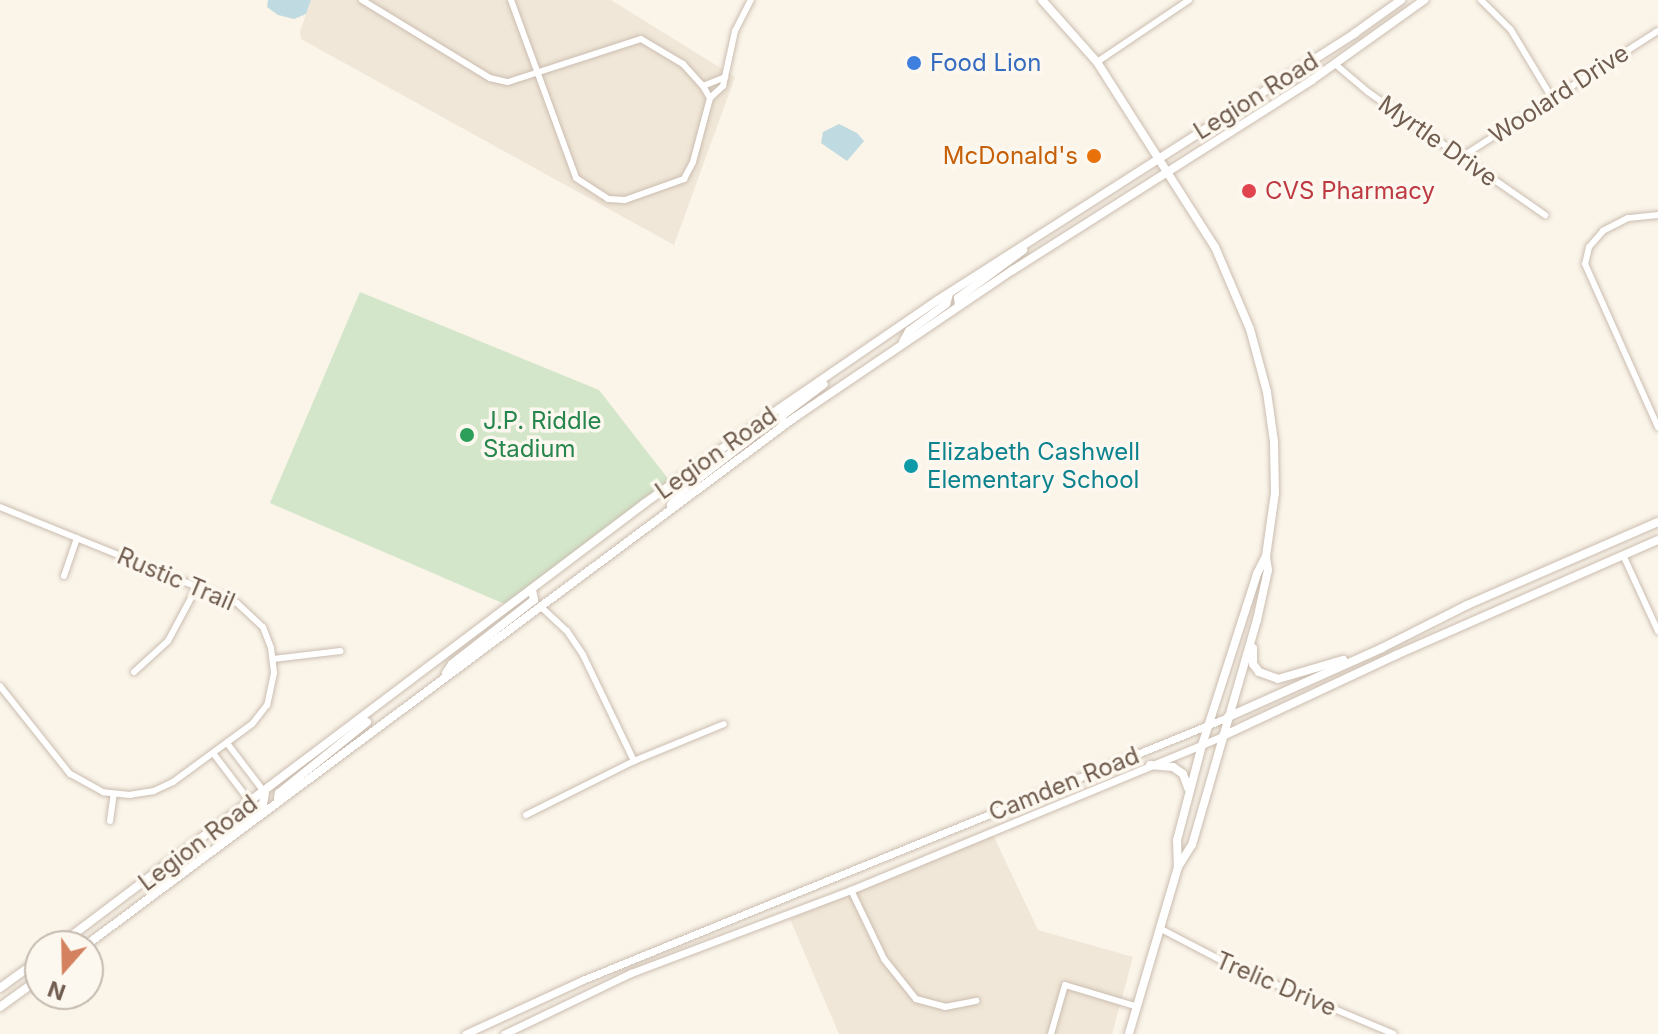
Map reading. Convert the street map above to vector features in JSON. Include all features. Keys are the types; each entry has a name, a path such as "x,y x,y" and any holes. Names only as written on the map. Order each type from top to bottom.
{"main road":[{"path":"1042,0 1097,62 1224,266 1260,362 1271,416 1275,470 1266,556 1268,570 1257,620 1192,845 1178,867 1129,1034"},
{"name":"Legion Road","path":"80,930 265,793 645,503 767,417 1037,235 1401,0"},
{"name":"Legion Road","path":"104,932 784,424 959,306 1335,64 1424,0"},
{"path":"959,306 958,298 1015,257 1037,235"},
{"path":"900,346 909,331 948,303 949,294"},
{"path":"784,424 781,419 783,415 862,358 874,344"},
{"path":"663,515 681,492 770,423 767,417"},
{"name":"Camden Road","path":"1228,717 1382,648 1467,605 1658,522"},
{"name":"Camden Road","path":"1223,736 1658,540"},
{"path":"1178,867 1177,840 1207,726 1257,574 1266,556"},
{"path":"445,677 452,664 534,600 532,590"},
{"path":"1257,620 1253,664 1259,672 1278,679 1382,648"},
{"path":"278,800 279,793 374,716 380,706"},
{"path":"1150,765 1173,767 1183,774 1188,797"},
{"path":"206,855 209,847 263,804 265,793"},
{"path":"0,988 24,971"},
{"path":"0,1007 24,990"}],"street":[{"path":"362,0 490,78 508,82 641,39 683,64 710,98"},
{"path":"511,0 576,178 608,199 625,200 684,179 693,162 710,98 718,93 725,77 735,31 751,0"},
{"path":"1097,62 1189,0"},
{"path":"1481,0 1511,30 1552,98"},
{"name":"Woolard Drive","path":"1460,158 1658,31"},
{"name":"Myrtle Drive","path":"1335,64 1340,72 1545,215"},
{"path":"703,86 725,77"},
{"path":"714,81 718,93"},
{"path":"1658,215 1628,218 1603,231 1589,247 1585,264 1658,427"},
{"name":"Rustic Trail","path":"0,507 248,610 263,627 273,659 274,683 267,705 252,724 213,753 165,786 143,793 114,794 91,788 70,774 0,686"},
{"path":"64,576 77,538"},
{"path":"1623,555 1658,631"},
{"path":"134,672 168,641 197,587"},
{"path":"540,606 567,631 583,655 634,761"},
{"path":"273,659 341,651"},
{"name":"Camden Road","path":"465,1034 580,981 1228,717"},
{"path":"526,815 634,761 724,724"},
{"name":"Camden Road","path":"504,1034 631,973 851,890 1223,736"},
{"path":"227,743 265,793"},
{"path":"213,753 251,803"},
{"path":"110,821 114,794"},
{"path":"851,890 884,959 916,999 945,1007 976,1001"},
{"name":"Trelic Drive","path":"1161,929 1234,967 1394,1034"},
{"path":"1051,1034 1065,985 1138,1007"}],"shaded area":[{"path":"311,0 611,0 735,77 674,245 301,39 300,32"},
{"path":"993,835 1038,930 1133,957 1112,1034 839,1034 790,919"}],"green space":[{"name":"J.P. Riddle Stadium","path":"360,292 599,390 669,480 507,605 270,503"}],"water":[{"path":"268,0 311,0 306,14 294,19 278,15 267,7"},
{"path":"839,124 857,133 864,141 847,161 821,143 823,132"}],"place":[{"name":"Food Lion","path":"914,63"},
{"name":"McDonald's","path":"1094,156"},
{"name":"CVS Pharmacy","path":"1249,191"},
{"name":"J.P. Riddle Stadium","path":"467,435"},
{"name":"Elizabeth Cashwell Elementary School","path":"911,466"}]}
